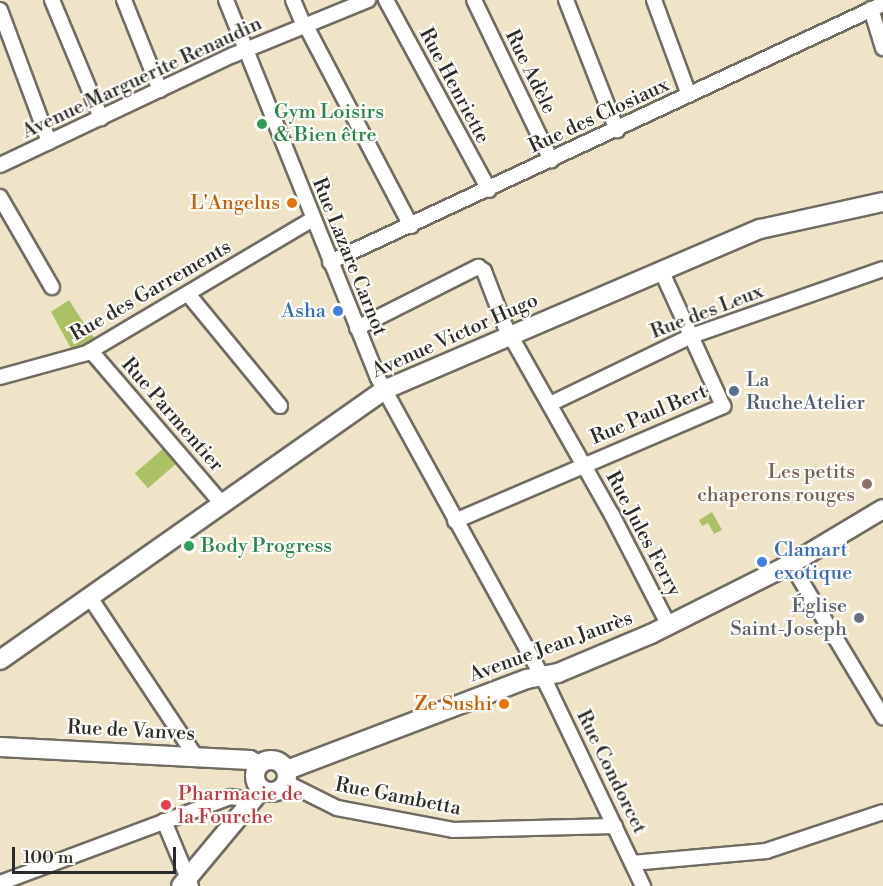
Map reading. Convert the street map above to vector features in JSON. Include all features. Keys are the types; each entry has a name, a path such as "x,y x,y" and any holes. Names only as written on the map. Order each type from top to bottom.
{"street":[{"path":"52,0 101,118"},
{"path":"124,0 160,90"},
{"name":"Rue Lazare Carnot","path":"226,0 330,262 384,390 542,677"},
{"path":"293,0 411,226"},
{"name":"Avenue Marguerite Renaudin","path":"0,165 245,50 368,0"},
{"name":"Rue Henriette","path":"386,0 489,190"},
{"name":"Rue Adèle","path":"474,0 551,160"},
{"path":"566,0 617,130"},
{"path":"654,0 689,95"},
{"path":"877,7 883,48"},
{"name":"Rue des Closiaux","path":"330,262 489,190 877,7"},
{"path":"0,10 49,142"},
{"path":"0,197 52,286"},
{"name":"Avenue Victor Hugo","path":"0,660 384,390 661,270 779,222 883,202"},
{"name":"Rue des Garrements","path":"0,377 91,351 313,219"},
{"name":"Rue Jules Ferry","path":"357,328 478,267 484,272 511,335 584,464 669,626"},
{"name":"Rue des Leux","path":"550,404 691,336 883,269"},
{"name":"Rue Paul Bert","path":"455,521 723,406 661,270"},
{"path":"188,294 280,406"},
{"name":"Rue Parmentier","path":"91,351 222,504"},
{"name":"Avenue Jean Jaurès","path":"257,795 278,791 287,777 459,704 542,677 669,626 791,564 883,509"},
{"path":"791,564 883,717"},
{"path":"89,596 196,757"},
{"name":"Rue Condorcet","path":"542,677 643,886"},
{"name":"Rue de Vanves","path":"0,747 250,760 259,765 273,760 287,777"},
{"path":"186,884 257,795 255,775 259,765"},
{"name":"Rue Gambetta","path":"287,777 337,808 453,830 615,826"},
{"path":"0,883 230,797 257,795"},
{"path":"632,862 776,849 883,812"},
{"path":"164,821 186,884"}],"green space":[{"path":"69,300 92,336 100,339 73,352 51,312"},
{"path":"165,447 178,462 148,488 135,473"},
{"path":"712,512 722,530 714,534 708,523 702,526 699,520"}],"place":[{"name":"Gym Loisirs & Bien être","path":"262,124"},
{"name":"L'Angelus","path":"292,203"},
{"name":"Asha","path":"338,311"},
{"name":"La RucheAtelier","path":"734,391"},
{"name":"Les petits chaperons rouges","path":"867,484"},
{"name":"Body Progress","path":"189,546"},
{"name":"Clamart exotique","path":"762,562"},
{"name":"Église Saint-Joseph","path":"859,618"},
{"name":"Ze Sushi","path":"504,704"},
{"name":"Pharmacie de la Fourche","path":"166,805"}]}
